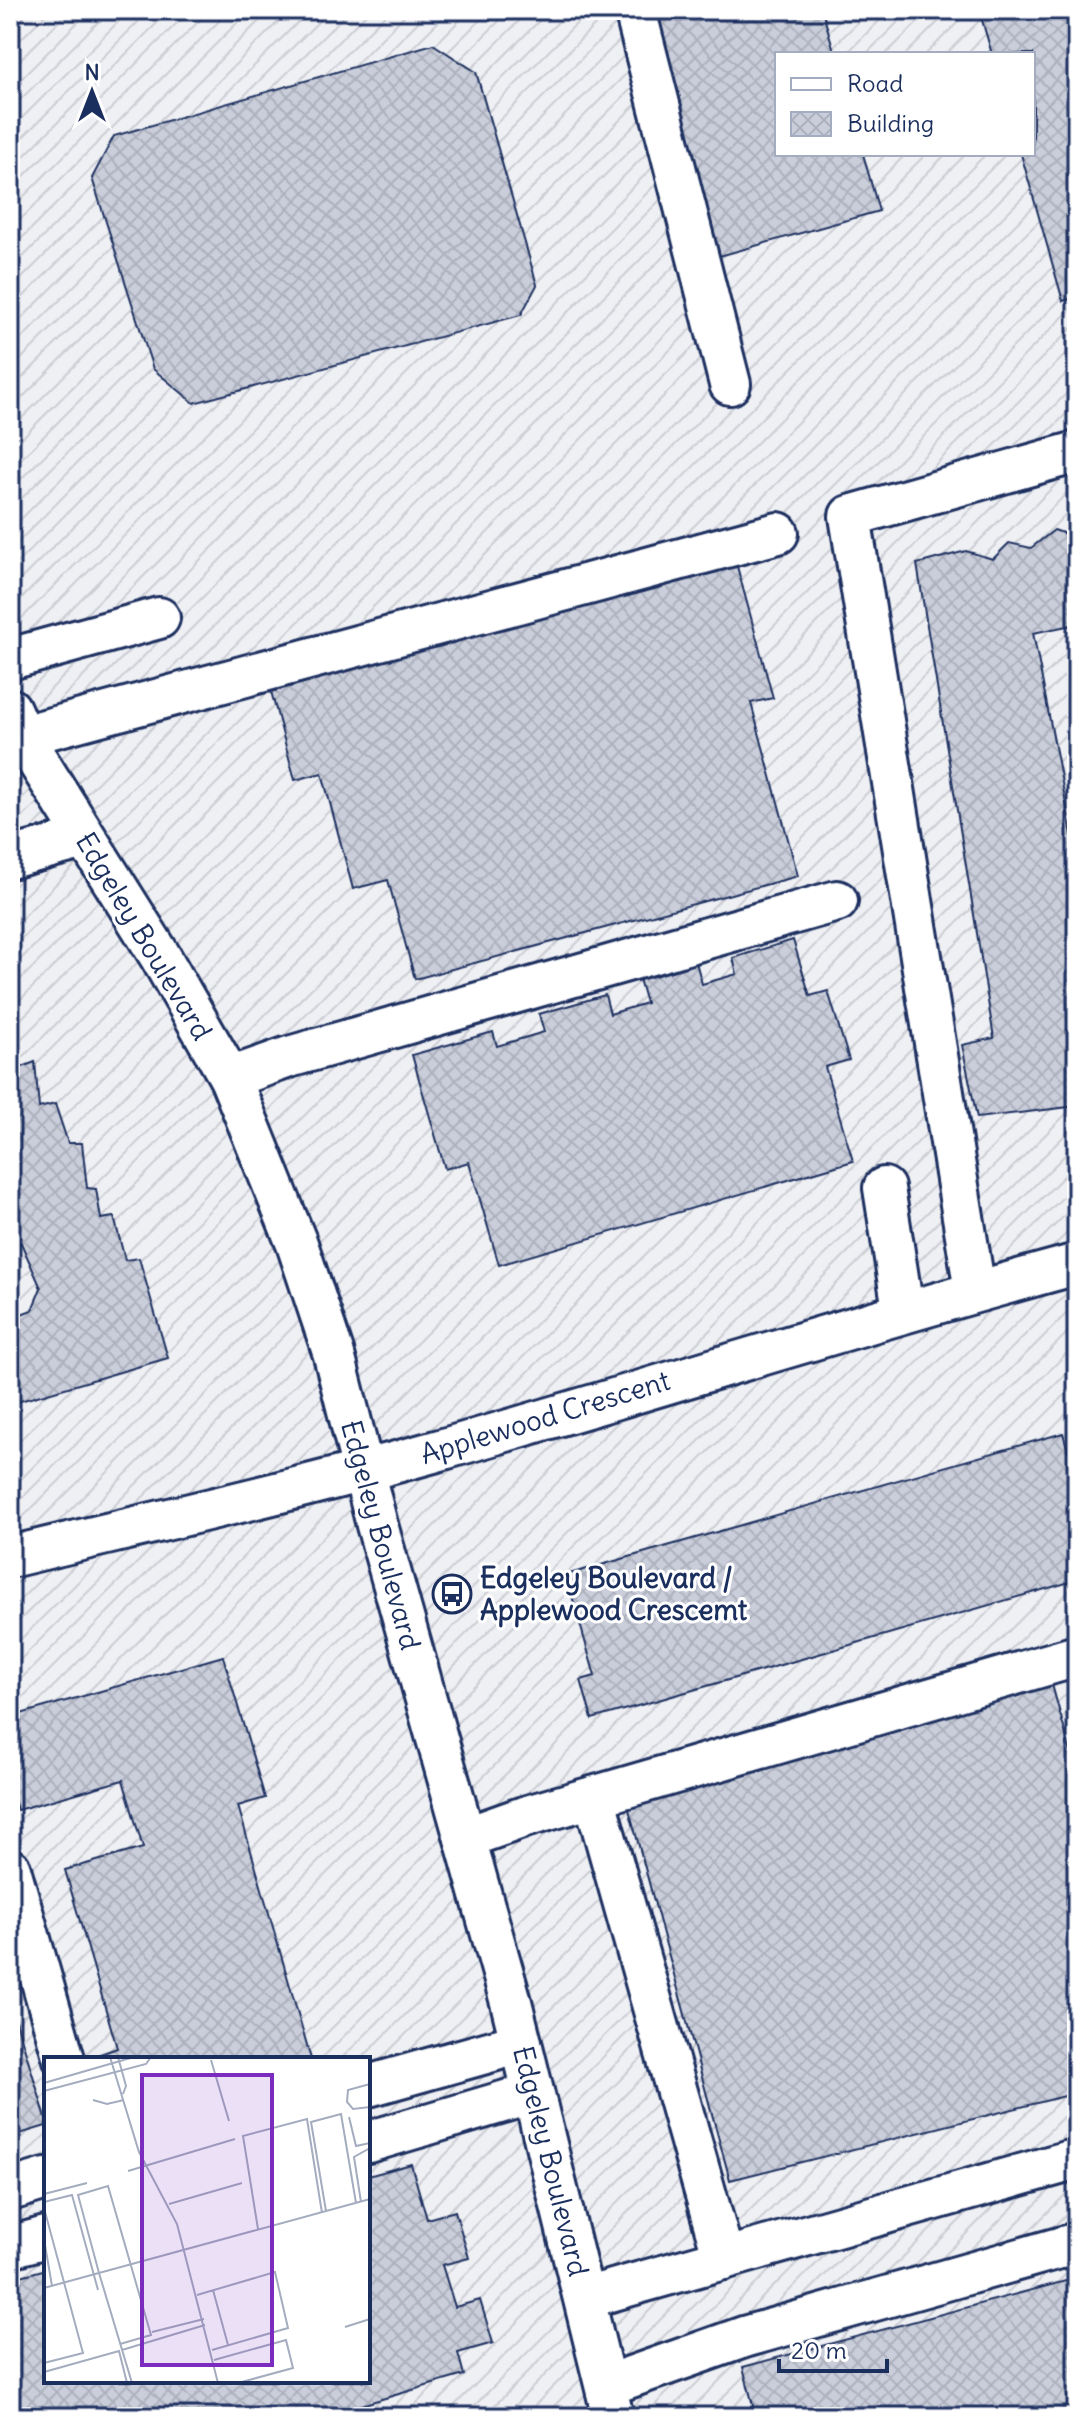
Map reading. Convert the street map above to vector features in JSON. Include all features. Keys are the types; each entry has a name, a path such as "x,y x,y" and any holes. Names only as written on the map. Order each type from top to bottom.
{"street":[{"path":"635,10 730,384"},
{"path":"975,1291 850,516 1077,452"},
{"path":"14,729 778,533"},
{"path":"10,659 159,618"},
{"name":"Edgeley Boulevard","path":"14,729 160,956 230,1078 297,1244 334,1355 363,1471 521,2043 585,2298 603,2407"},
{"path":"10,858 85,838"},
{"path":"230,1078 289,1057 837,901"},
{"path":"884,1188 903,1310"},
{"name":"Applewood Crescent","path":"10,1557 363,1471 903,1310 1077,1264"},
{"path":"465,1838 594,1797 1077,1656"},
{"path":"594,1797 724,2259"},
{"path":"10,1869 63,2057"},
{"path":"10,1934 46,2057"},
{"path":"370,2085 521,2043"},
{"path":"370,2141 533,2093"},
{"path":"585,2298 1077,2159"},
{"path":"10,2190 44,2180"},
{"path":"10,2247 44,2238"},
{"path":"603,2407 759,2333 1077,2243"}],"shaded area":[{"path":"34,10 1077,10 1077,2417 10,2417 10,17"}],"building":[{"path":"646,10 822,10 834,52 775,52 775,156 864,156 879,211 716,257"},
{"path":"979,10 1077,10 1077,297 1063,301 1022,156 1035,156 1035,52 991,52"},
{"path":"433,44 476,72 537,285 521,315 194,403 153,369 92,178 114,136"},
{"path":"1054,530 1074,537 1077,534 1077,624 1033,633 1077,860 1077,1106 977,1118 962,1045 994,1038 917,564 966,551 993,559 1009,543 1031,548"},
{"path":"735,559 773,698 751,703 798,876 415,979 388,880 353,889 322,773 295,780 269,684"},
{"path":"793,940 810,996 828,991 849,1060 825,1067 853,1161 499,1265 469,1162 445,1169 412,1055 493,1032 497,1046 544,1032 539,1014 605,995 610,1014 646,1003 639,979 696,962 702,984 737,974 733,958"},
{"path":"10,1051 15,1070 35,1062 39,1108 55,1104 68,1143 82,1143 87,1188 96,1189 101,1219 114,1217 125,1260 139,1258 168,1358 10,1404 10,1318 32,1310 41,1288 21,1243 10,1244"},
{"path":"1063,1433 1077,1482 1077,1580 592,1719 581,1680 595,1676 566,1575"},
{"path":"223,1656 265,1798 238,1806 310,2057 92,2057 117,2048 65,1870 143,1848 123,1780 17,1810 10,1785 10,1717"},
{"path":"1051,1681 1077,1775 1077,2093 730,2180 627,1802"},
{"path":"10,2001 44,2112 44,2127 10,2137"},
{"path":"411,2164 427,2219 455,2211 469,2258 442,2265 455,2307 480,2300 493,2343 458,2353 464,2375 320,2417 10,2417 10,2279 44,2270 44,2383 370,2383 370,2175"},
{"path":"1077,2278 1077,2417 756,2417 743,2367"}],"place":[{"name":"Edgeley Boulevard / Applewood Crescemt","path":"452,1594"}]}
